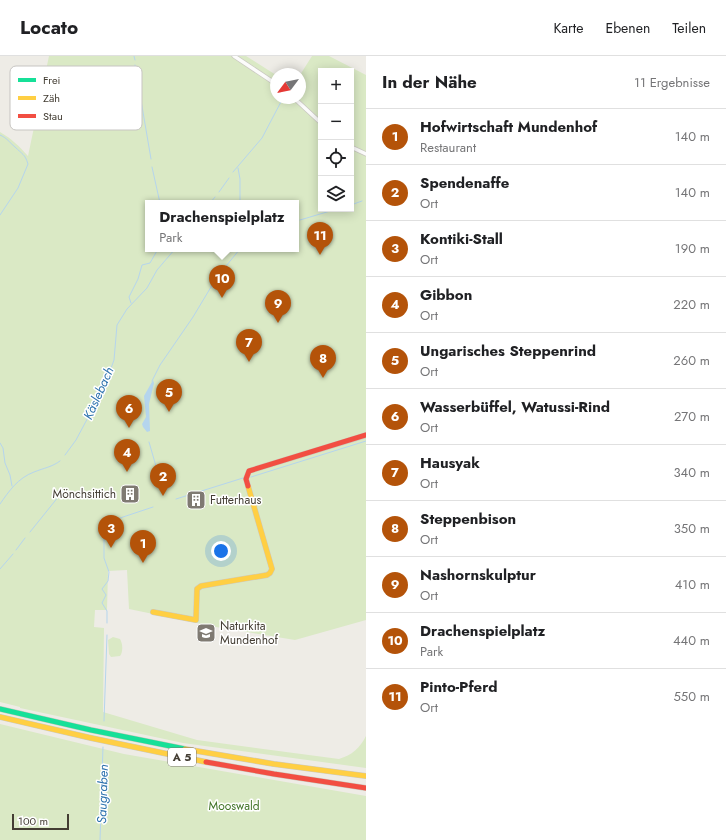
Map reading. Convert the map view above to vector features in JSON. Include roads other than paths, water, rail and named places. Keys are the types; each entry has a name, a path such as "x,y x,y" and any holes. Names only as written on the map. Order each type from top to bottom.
{"main road":[{"path":"153,612 196,620 197,589 201,586 267,575 270,573 272,569 246,480 249,471 366,435"},
{"name":"A 5","path":"0,709 175,748 366,776"},
{"name":"A 5","path":"0,717 176,756 366,788"}],"street":[{"path":"234,56 270,80"},
{"path":"300,104 318,120"},
{"path":"354,148 366,154"}],"water":[{"path":"153,380 154,383 149,404 150,431 147,432 142,424 146,417 144,396"}],"waterway":[{"path":"134,56 135,60"},
{"name":"Käslebach","path":"233,172 262,138 280,104"},
{"path":"142,106 151,159"},
{"path":"0,135 23,154 28,164 18,188 0,215"},
{"path":"152,167 159,200"},
{"path":"238,168 240,179 240,200"},
{"name":"Käslebach","path":"219,192 229,178"},
{"path":"354,204 362,201"},
{"path":"300,220 327,212"},
{"path":"131,303 129,297 138,279 142,265 150,263 156,252"},
{"name":"Käslebach","path":"65,455 76,440 110,371 114,360 117,325 127,309 147,288 157,270 172,252"},
{"path":"152,381 160,365 193,317 217,277 238,252"},
{"path":"251,477 366,441"},
{"path":"149,442 160,480"},
{"path":"0,443 3,448 5,463 10,475 12,486"},
{"path":"0,504 10,490 23,478 60,461"},
{"path":"176,499 243,478"},
{"path":"30,532 63,491"},
{"path":"107,623 107,611 102,603 106,595 102,589 108,581 109,572 104,558 104,532 113,521 153,507"},
{"path":"16,550 25,538"},
{"path":"0,569 13,554"},
{"name":"Saugraben","path":"104,721 107,635"},
{"name":"Saugraben","path":"100,840 103,747"}],"place":[{"name":"Pinto-Pferd","path":"320,255"},
{"name":"Drachenspielplatz","path":"222,298"},
{"name":"Nashornskulptur","path":"278,323"},
{"name":"Hausyak","path":"249,362"},
{"name":"Steppenbison","path":"323,378"},
{"name":"Ungarisches Steppenrind","path":"169,412"},
{"name":"Wasserbüffel, Watussi-Rind","path":"129,428"},
{"name":"Gibbon","path":"127,472"},
{"name":"Mönchsittich","path":"130,494"},
{"name":"Spendenaffe","path":"163,496"},
{"name":"Futterhaus","path":"196,500"},
{"name":"Kontiki-Stall","path":"111,548"},
{"name":"Hofwirtschaft Mundenhof","path":"143,563"},
{"name":"Naturkita Mundenhof","path":"206,633"}],"park label":[{"name":"Mooswald","path":"234,806"}]}
